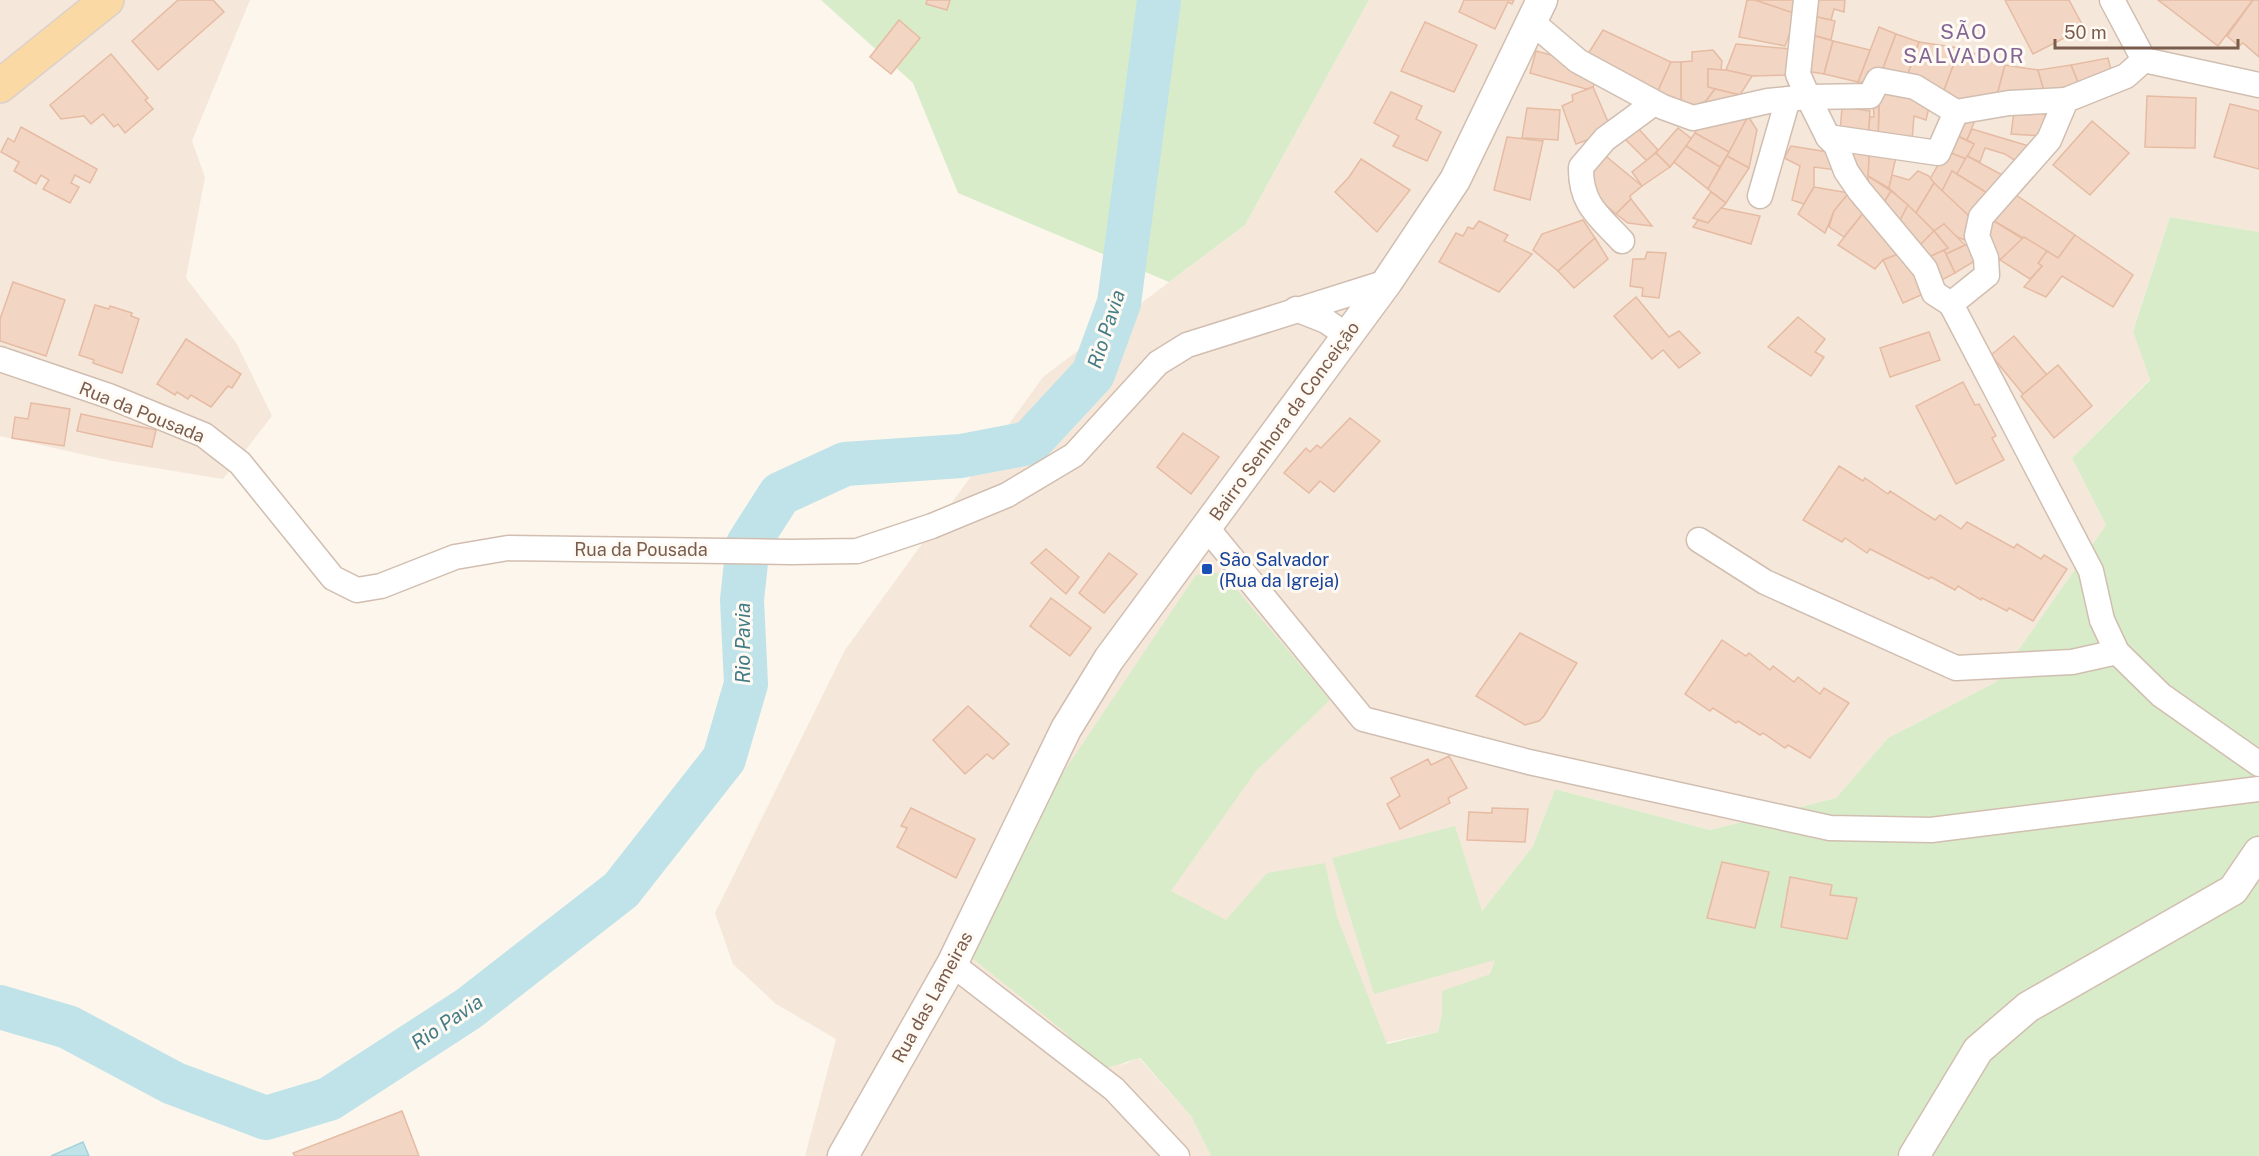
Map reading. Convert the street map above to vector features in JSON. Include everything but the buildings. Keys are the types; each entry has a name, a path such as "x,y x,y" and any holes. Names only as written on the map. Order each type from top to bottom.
{"main road":[{"path":"0,86 106,0"}],"street":[{"path":"1760,196 1798,98 1798,74 1806,0"},
{"path":"2112,0 2144,60 2259,85"},
{"path":"1537,11 1578,61 1654,103 1693,118 1798,98 1870,96 1878,80 1915,87 1956,112 2009,103 2066,100 2126,76 2144,60"},
{"name":"Bairro Senhora da Conceição","path":"1014,835 1066,729 1109,659 1387,282 1455,180 1537,11"},
{"path":"1798,98 1836,145 1846,171 1858,190 1925,269 1934,293 1951,304 2091,572 2102,620 2117,652 2161,696 2259,764"},
{"path":"1951,304 1987,275 1986,258 1977,236 1982,217 2049,140 2066,100"},
{"path":"1622,241 1588,205 1581,183 1581,167 1605,139 1654,103"},
{"path":"1828,136 1938,153 1956,112"},
{"name":"Rua da Pousada","path":"0,359 109,396 204,435 240,464 333,578 357,590 381,586 455,557 508,548 857,551 932,526 1007,495 1074,455 1158,363 1187,345 1387,282"},
{"path":"1296,309 1326,321 1346,335"},
{"path":"1207,528 1362,719 1529,762 1830,828 1931,830 2259,789"},
{"path":"1699,540 1765,582 1956,668 2072,662 2117,652"},
{"name":"Rua das Lameiras","path":"843,1156 952,964 1014,835"},
{"path":"1914,1156 1978,1050 2028,1007 2233,890 2259,852"},
{"path":"952,964 1114,1089 1178,1156"}],"shaded area":[{"path":"0,0 250,0 192,141 205,177 186,278 237,344 272,416 223,479 112,461 0,436"},
{"path":"1369,0 2259,0 2259,232 2170,217 2133,330 2150,379 2072,458 2106,525 1996,682 1888,738 1836,798 1710,830 1555,789 1533,846 1481,912 1497,955 1490,974 1443,991 1438,1032 1350,1050 1253,1046 1221,999 1120,1066 1139,1058 1191,1116 1211,1156 805,1156 836,1039 776,1004 733,964 715,913 845,650 1043,377 1245,225"}],"green space":[{"path":"821,0 1369,0 1245,225 1169,282 958,193 913,83"},
{"path":"2170,217 2259,232 2259,1156 1211,1156 1191,1116 1140,1058 1106,1068 1076,1048 1066,1033 972,958 1044,801 1196,575 1222,572 1330,700 1256,771 1171,891 1226,920 1267,873 1325,863 1337,917 1387,1044 1438,1032 1442,1013 1442,991 1490,974 1495,960 1374,994 1332,858 1455,826 1482,911 1533,846 1555,789 1710,830 1836,798 1888,738 1996,682 2106,525 2072,458 2150,380 2133,331"}],"water":[{"path":"83,1142 89,1156 51,1156"}],"waterway":[{"name":"Rio Pavia","path":"0,1007 68,1027 173,1083 266,1118 329,1099 468,1009 621,890 724,759 746,684 742,600 748,544 780,494 845,464 961,456 1029,443 1093,374 1119,303 1159,0"}],"place":[{"name":"São Salvador (Rua da Igreja)","path":"1207,569"}],"district":[{"name":"SÃO SALVADOR","path":"1964,43"}]}
